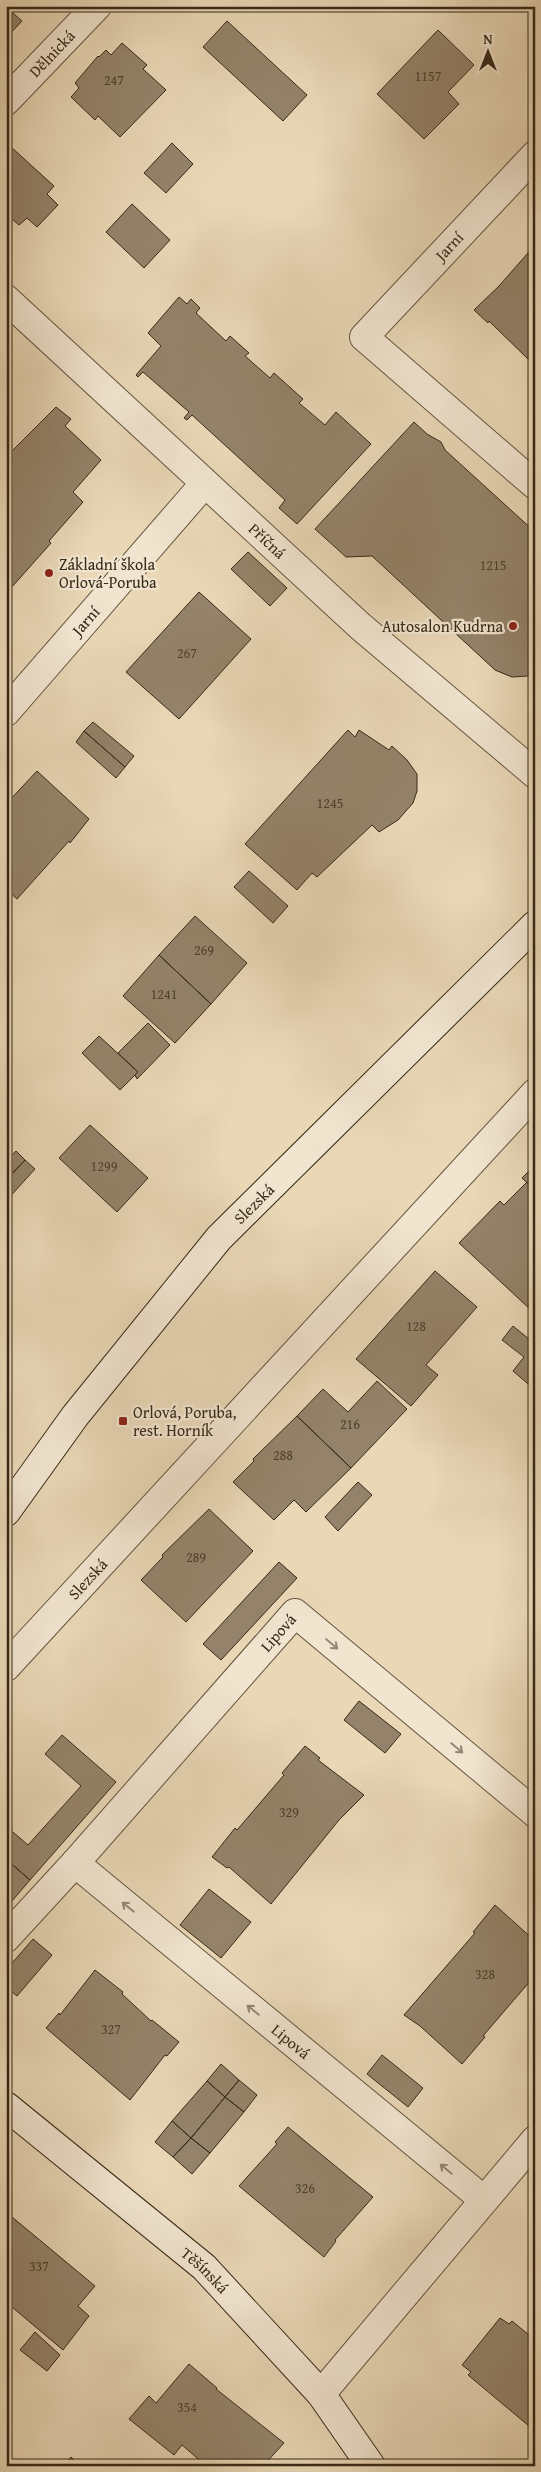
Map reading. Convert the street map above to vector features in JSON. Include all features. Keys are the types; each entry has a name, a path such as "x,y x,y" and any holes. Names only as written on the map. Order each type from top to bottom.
{"street":[{"name":"Dělnická","path":"6,101 97,6"},
{"name":"Jarní","path":"530,472 364,337 535,155"},
{"name":"Příčná","path":"6,299 360,626 533,771"},
{"name":"Jarní","path":"6,712 205,484"},
{"name":"Slezská","path":"6,1512 75,1416 219,1238 535,925"},
{"name":"Slezská","path":"6,1667 535,1093"},
{"name":"Lipová","path":"6,1938 75,1863 295,1613 535,1813"},
{"name":"Lipová","path":"75,1863 484,2200"},
{"name":"Těšínská","path":"6,2106 204,2267 321,2394 371,2466"},
{"path":"321,2394 535,2140"}],"building":[{"path":"6,7 22,21 6,38"},
{"path":"227,21 307,95 283,121 203,47"},
{"path":"438,30 474,65 448,92 459,104 424,139 377,94"},
{"path":"122,43 147,65 143,69 166,90 120,137 98,116 95,120 71,97 79,88 75,83 98,56 106,50 111,55"},
{"path":"172,143 193,164 166,193 144,173"},
{"path":"11,147 54,186 47,194 58,205 37,227 27,218 19,225 6,214 6,152"},
{"path":"132,204 170,240 144,268 106,232"},
{"path":"535,245 535,355 530,361 489,321 488,323 474,310 499,286"},
{"path":"179,297 187,304 191,299 200,308 196,313 226,341 230,336 249,353 245,356 270,378 274,373 303,399 299,403 325,425 336,412 371,444 297,524 279,508 285,500 192,415 187,420 184,418 189,412 143,372 138,377 136,375 161,346 148,333"},
{"path":"56,407 71,419 65,426 101,460 73,492 83,502 49,541 51,543 11,588 8,585 6,587 6,457"},
{"path":"414,422 427,434 441,442 445,450 535,532 535,672 528,676 512,677 495,670 372,556 346,557 315,529"},
{"path":"248,552 287,588 270,606 231,569"},
{"path":"199,592 251,639 179,719 126,672"},
{"path":"93,722 134,756 125,767 84,731"},
{"path":"348,730 355,737 359,730 389,750 392,746 407,760 417,774 417,791 413,803 398,820 379,832 372,825 317,877 312,873 297,890 245,844"},
{"path":"84,731 125,767 116,778 76,742"},
{"path":"37,771 89,819 70,843 69,841 17,899 6,889 6,804"},
{"path":"249,871 288,906 273,923 234,887"},
{"path":"195,916 247,963 211,1004 159,955"},
{"path":"159,955 211,1004 175,1043 123,996"},
{"path":"148,1023 170,1045 137,1079 135,1075 138,1072 118,1053"},
{"path":"99,1036 138,1072 120,1090 82,1053"},
{"path":"90,1125 148,1178 117,1212 59,1158"},
{"path":"16,1151 25,1160 6,1180 6,1161"},
{"path":"25,1160 35,1169 6,1201 6,1180"},
{"path":"535,1165 535,1190 522,1178"},
{"path":"527,1182 535,1190 535,1308 532,1311 459,1243 500,1201 504,1205"},
{"path":"435,1271 477,1307 426,1365 438,1375 411,1406 356,1359"},
{"path":"513,1326 535,1344 534,1389 513,1371 524,1357 502,1340"},
{"path":"377,1381 407,1409 351,1468 297,1416 323,1389 348,1412"},
{"path":"297,1416 351,1468 306,1512 294,1500 274,1520 233,1482 254,1461 253,1459"},
{"path":"358,1482 372,1495 338,1531 325,1517"},
{"path":"209,1509 253,1551 186,1622 141,1580 163,1557 162,1555"},
{"path":"279,1562 297,1578 221,1660 203,1644"},
{"path":"359,1701 401,1734 385,1753 344,1720"},
{"path":"62,1735 116,1782 30,1880 6,1859 6,1826 28,1845 81,1786 45,1754"},
{"path":"305,1746 320,1758 318,1760 364,1795 339,1820 271,1904 229,1867 227,1868 212,1857 235,1828 237,1830 284,1775 282,1773"},
{"path":"6,1859 30,1880 6,1908"},
{"path":"209,1889 251,1922 221,1958 180,1925"},
{"path":"495,1905 535,1941 535,1978 531,1980 483,2036 485,2037 462,2064 420,2026 404,2015 475,1933 473,1932"},
{"path":"33,1939 52,1955 17,1996 6,1987 6,1970"},
{"path":"95,1970 123,1992 122,1994 151,2021 179,2042 167,2056 165,2055 130,2100 46,2028 59,2013 60,2015"},
{"path":"382,2055 423,2088 408,2107 367,2074"},
{"path":"221,2064 239,2080 225,2097 207,2081"},
{"path":"239,2080 257,2095 244,2112 225,2097"},
{"path":"207,2081 225,2097 191,2138 172,2121"},
{"path":"225,2097 244,2112 210,2153 191,2138"},
{"path":"172,2121 191,2138 173,2157 155,2142"},
{"path":"288,2127 373,2197 335,2240 324,2257 239,2186 277,2144 275,2142"},
{"path":"191,2138 210,2153 192,2174 173,2157"},
{"path":"6,2212 95,2286 78,2306 89,2316 63,2350 6,2302"},
{"path":"500,2318 509,2324 512,2321 535,2340 535,2431 468,2375 471,2372 462,2365"},
{"path":"35,2332 60,2355 47,2371 20,2350"},
{"path":"189,2364 216,2389 284,2443 263,2466 202,2466 204,2464 182,2445 174,2455 129,2419 149,2396 156,2403"},
{"path":"71,2457 80,2466 63,2466"}],"place":[{"name":"Základní škola Orlová-Poruba","path":"49,573"},
{"name":"Autosalon Kudrna","path":"513,626"},
{"name":"Orlová, Poruba, rest. Horník","path":"123,1421"}]}
